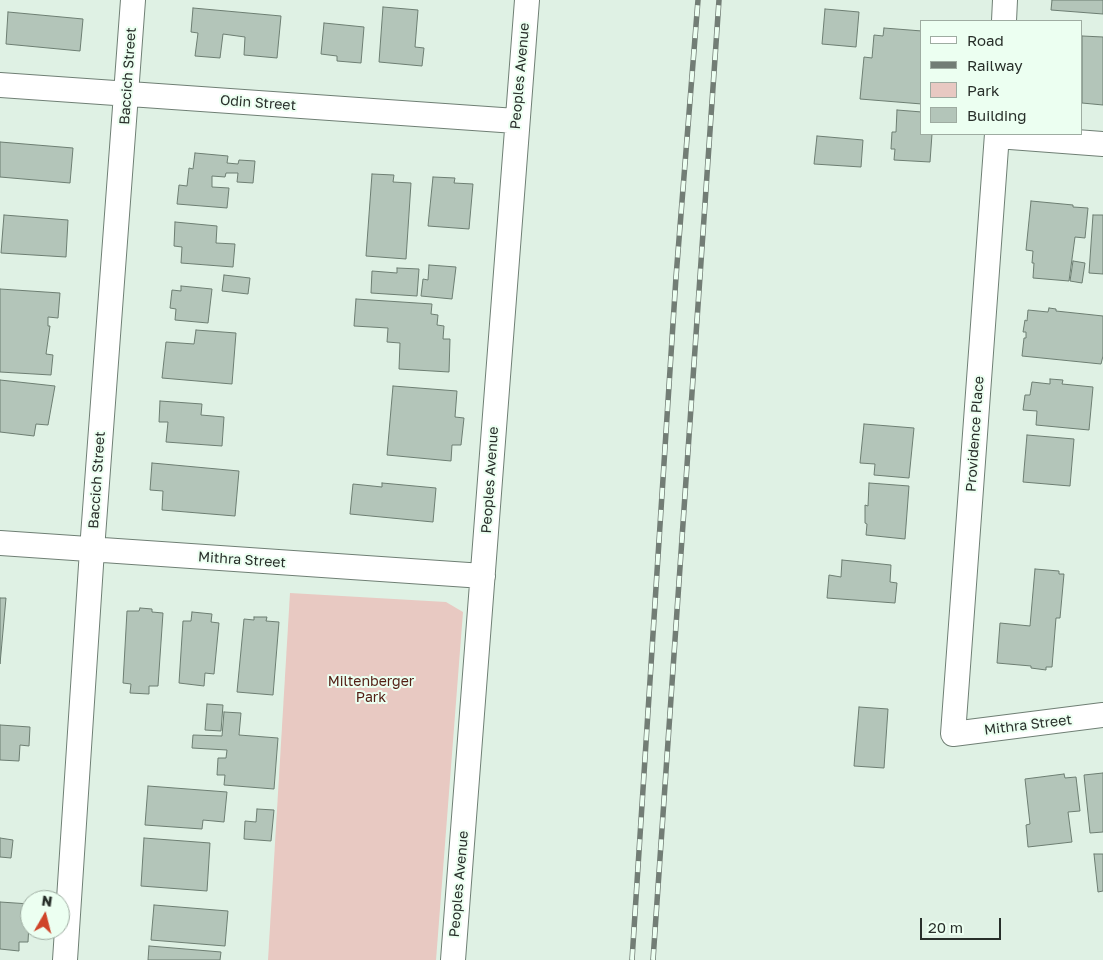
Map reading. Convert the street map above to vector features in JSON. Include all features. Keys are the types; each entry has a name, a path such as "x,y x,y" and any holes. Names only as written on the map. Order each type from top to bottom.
{"street":[{"name":"Baccich Street","path":"65,960 92,550 134,0"},
{"name":"Peoples Avenue","path":"453,960 516,121 527,0"},
{"path":"1004,20 1005,0"},
{"name":"Odin Street","path":"0,85 516,121"},
{"path":"997,135 1103,144"},
{"name":"Providence Place","path":"953,734 997,135"},
{"name":"Mithra Street","path":"0,543 483,576"},
{"name":"Mithra Street","path":"953,734 1103,715"}],"green space":[{"name":"Miltenberger Park","path":"290,593 446,602 463,612 436,960 268,960"}],"building":[{"path":"1052,0 1103,0 1103,14 1051,10"},
{"path":"383,7 418,10 415,47 424,48 422,66 379,62"},
{"path":"193,8 281,16 277,58 244,55 245,37 223,34 220,58 195,56 198,33 191,32"},
{"path":"825,9 859,12 856,47 822,44"},
{"path":"8,12 83,19 80,51 6,44"},
{"path":"324,23 364,27 361,63 337,61 337,56 321,54"},
{"path":"884,28 920,31 920,104 860,99 864,57 872,58 874,35 883,36"},
{"path":"1083,36 1103,37 1103,105 1083,103"},
{"path":"897,110 920,112 920,135 932,135 930,162 894,160 895,149 891,149 892,132 896,132"},
{"path":"817,136 863,140 861,167 814,164"},
{"path":"0,142 73,148 70,183 0,177"},
{"path":"195,153 228,156 227,163 238,164 239,160 255,161 253,183 237,182 238,173 226,173 225,177 212,176 212,187 229,188 227,208 177,204 179,185 187,186 189,168 193,169"},
{"path":"372,174 394,175 393,182 411,183 406,259 366,256"},
{"path":"433,177 455,178 454,183 473,184 469,229 428,226"},
{"path":"1031,201 1088,208 1085,238 1075,237 1069,281 1033,278 1033,251 1026,250"},
{"path":"4,215 68,220 66,257 1,253"},
{"path":"1093,215 1103,215 1103,274 1089,273"},
{"path":"175,222 217,226 216,243 235,244 233,267 181,263 182,247 174,246"},
{"path":"1073,261 1085,263 1082,283 1070,281"},
{"path":"429,265 456,267 452,299 421,296 423,279 428,280"},
{"path":"397,268 419,269 417,296 371,293 372,271 397,273"},
{"path":"224,275 250,278 248,294 222,291"},
{"path":"181,286 212,289 208,323 175,320 176,309 170,308 172,290 181,291"},
{"path":"0,289 60,293 58,318 48,317 48,326 50,326 46,354 53,355 51,375 0,372"},
{"path":"356,299 432,304 431,314 438,315 437,325 444,326 443,339 450,339 449,372 399,369 400,343 387,342 388,328 354,326"},
{"path":"1049,308 1056,309 1056,311 1103,316 1103,356 1101,364 1022,356 1024,338 1026,338 1026,332 1023,332 1028,310 1048,312"},
{"path":"196,330 236,333 232,384 162,378 166,342 194,344"},
{"path":"1050,379 1063,380 1062,384 1093,387 1089,430 1036,425 1037,411 1023,410 1025,395 1030,395 1032,382 1050,384"},
{"path":"0,380 55,386 48,425 36,424 34,436 0,432"},
{"path":"393,386 457,391 455,417 464,418 461,445 452,445 451,461 387,455"},
{"path":"160,401 202,404 201,415 224,417 222,446 166,442 168,422 159,422"},
{"path":"864,424 914,428 909,478 874,475 875,464 860,463"},
{"path":"1027,435 1074,439 1070,486 1023,482"},
{"path":"152,463 239,471 235,516 162,510 163,491 150,490"},
{"path":"382,483 436,488 433,522 350,514 353,484 382,487"},
{"path":"869,483 909,486 905,539 866,535 865,505 868,506"},
{"path":"842,560 891,565 890,582 897,583 895,603 827,598 829,575 841,577"},
{"path":"1035,569 1059,571 1059,574 1064,574 1060,618 1056,618 1052,667 1046,667 1046,670 1031,668 1031,666 997,663 1000,623 1030,626"},
{"path":"0,598 6,598 0,664"},
{"path":"140,608 152,609 152,612 163,613 158,686 149,686 149,694 130,693 131,684 123,683 127,611 139,611"},
{"path":"192,612 212,614 211,622 219,623 214,674 205,673 204,686 179,683 183,621 191,621"},
{"path":"254,617 267,617 266,621 279,622 273,695 237,692 244,619 254,620"},
{"path":"207,704 223,705 221,731 205,730"},
{"path":"859,707 888,709 884,768 854,766"},
{"path":"224,712 241,713 239,735 278,738 274,789 224,785 225,775 217,775 218,758 226,758 227,750 192,748 193,735 222,736"},
{"path":"0,725 30,727 29,746 20,745 19,761 0,760"},
{"path":"1103,773 1103,832 1090,833 1084,775"},
{"path":"1064,774 1065,778 1076,777 1080,811 1068,812 1072,842 1028,847 1026,825 1030,824 1025,779"},
{"path":"148,786 227,792 224,822 203,820 202,829 145,825"},
{"path":"257,809 274,810 271,841 244,839 245,821 256,822"},
{"path":"0,838 13,840 11,858 0,857"},
{"path":"144,838 210,843 207,891 141,886"},
{"path":"1094,854 1103,854 1103,891 1098,892"},
{"path":"0,902 20,903 20,940 28,940 28,942 19,942 19,951 0,949"},
{"path":"154,905 228,911 225,946 151,940"},
{"path":"149,946 221,952 220,960 148,960"}],"railway":[{"path":"632,960 676,277 698,0"},
{"path":"653,960 719,0"}]}
